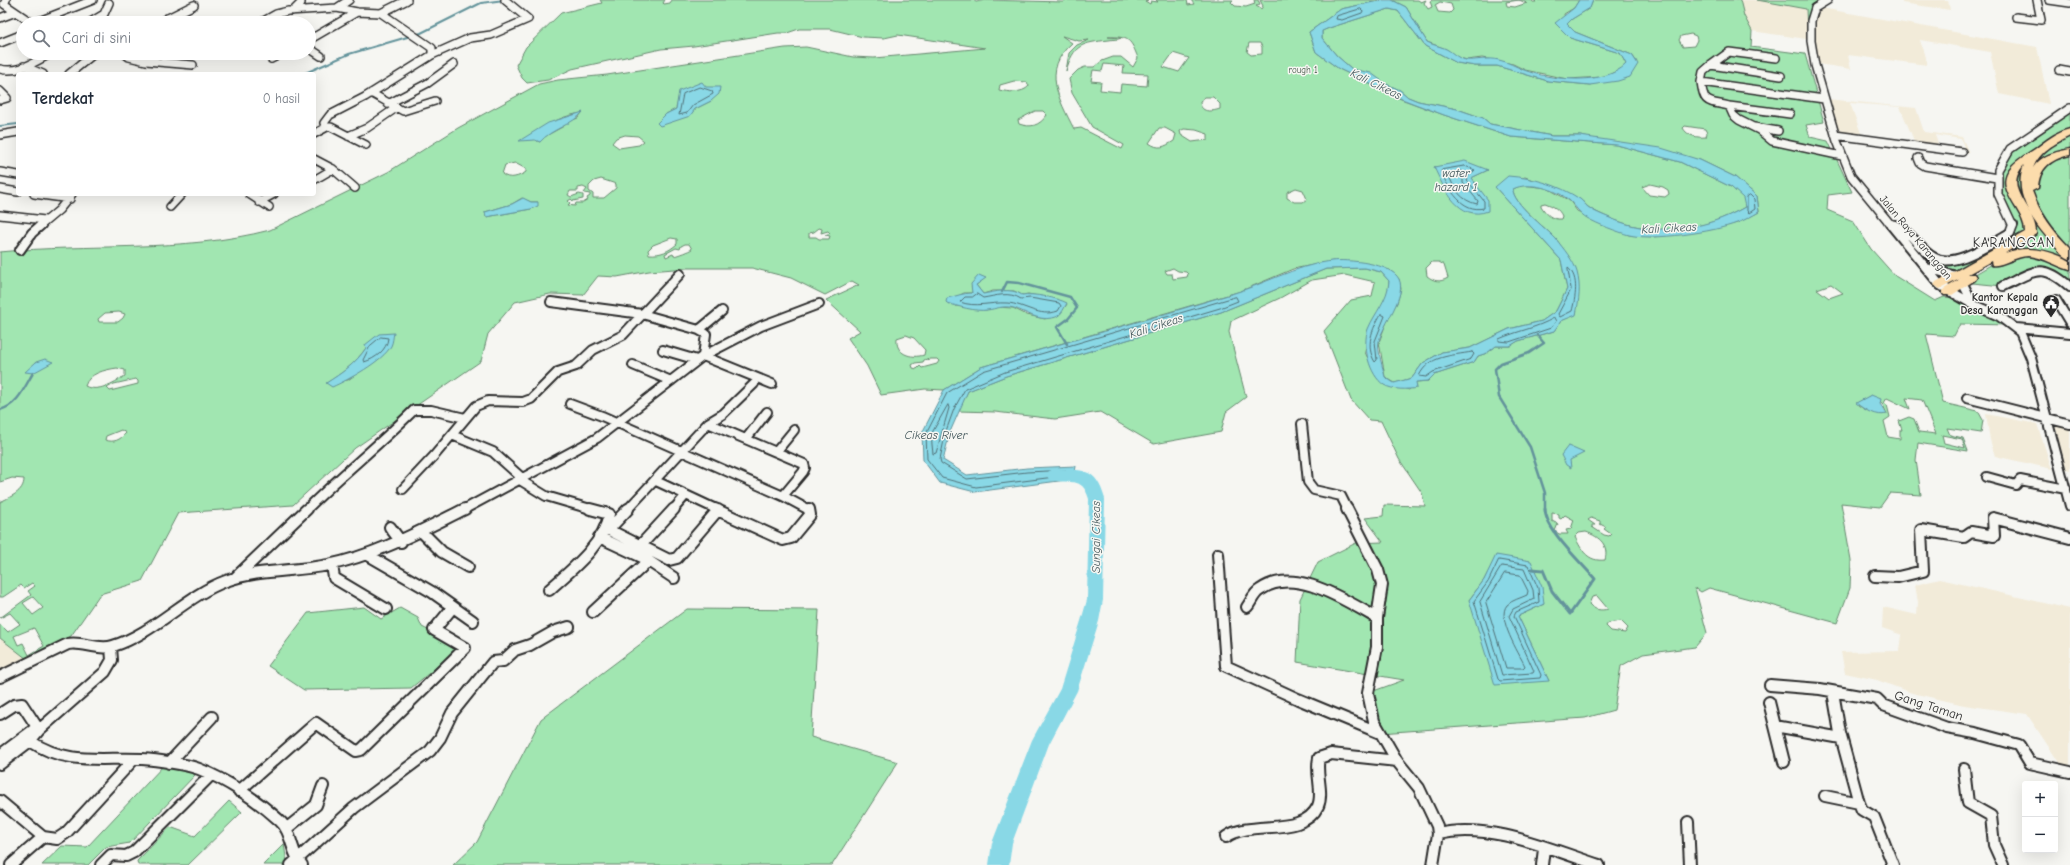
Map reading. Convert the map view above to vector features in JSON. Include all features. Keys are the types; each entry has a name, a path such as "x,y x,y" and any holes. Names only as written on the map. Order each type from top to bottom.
{"highway":[{"path":"2070,132 2044,143 2036,152 2027,167 2025,177 2028,198 2043,225 2070,255"},
{"path":"1944,288 2030,234 2031,227 2012,192 2010,178 2016,165 2023,159 2036,152"},
{"path":"2070,152 2051,157 2043,162 2037,167 2032,181 2035,198 2045,219 2070,248"},
{"path":"1959,279 2013,254 2042,254 2070,266"}],"street":[{"path":"6,0 4,4 22,16"},
{"path":"51,16 93,0"},
{"path":"293,11 301,3 301,0"},
{"path":"337,8 349,0"},
{"path":"274,16 280,12 337,8 357,12 381,13 406,0"},
{"path":"366,145 327,127 324,123 330,115 371,93 432,55 470,38 491,35 528,19 506,0"},
{"name":"Jalan Raya Karanggan","path":"1828,0 1815,9 1811,34 1817,78 1842,156 1851,176 1887,222 1944,288 1974,305 1999,316 2016,328 2023,337 2031,358 2070,506"},
{"path":"2016,17 2041,20 2037,0"},
{"path":"2049,0 2070,3"},
{"path":"101,16 104,14 109,3"},
{"path":"171,16 194,5"},
{"path":"0,18 16,12"},
{"path":"316,36 357,12"},
{"path":"381,13 428,44 432,48 432,55"},
{"path":"0,43 16,37"},
{"path":"1776,58 1729,52 1703,72 1701,82 1706,100 1729,106 1790,114"},
{"path":"316,53 321,56"},
{"path":"0,69 9,71 37,60"},
{"path":"71,72 86,60"},
{"path":"142,60 193,65"},
{"path":"388,104 428,83 454,64"},
{"path":"1711,65 1781,76"},
{"path":"24,66 38,72"},
{"path":"2059,70 2070,72"},
{"path":"1701,82 1824,99"},
{"path":"0,91 7,98 0,100"},
{"path":"371,93 388,104 407,111 435,101"},
{"path":"1729,106 1733,115 1739,120 1753,127 1772,141 1842,156"},
{"path":"348,136 367,128 396,108"},
{"path":"1887,222 1907,231 1933,257 1950,261 1967,256 2010,233 2014,226 1998,194 1998,170 2010,149 2070,108"},
{"path":"316,133 327,127"},
{"path":"1753,127 1778,130"},
{"path":"0,135 16,132"},
{"path":"1835,135 1962,152"},
{"path":"1918,158 1920,163 1925,166 1997,178"},
{"path":"316,160 333,169 356,188"},
{"path":"316,179 333,169"},
{"path":"0,172 16,175"},
{"path":"0,189 16,192"},
{"path":"20,250 32,233 71,196"},
{"path":"170,208 180,196"},
{"path":"252,196 269,207"},
{"path":"259,202 270,196"},
{"path":"0,215 45,220"},
{"path":"1927,268 1959,279 1974,305"},
{"path":"2003,286 2039,270 2044,270 2052,273 2070,287"},
{"path":"403,489 481,403 495,401 523,402 530,399 558,372 575,367 593,350 621,336 680,274"},
{"path":"2056,300 2070,323"},
{"path":"551,302 642,314 699,330 706,334 700,358"},
{"path":"0,677 41,656 74,643 91,647 111,647 141,633 203,592 235,578 332,565 368,555 401,542 521,480 597,438 700,358 761,326 819,304"},
{"path":"699,330 722,311"},
{"path":"2016,328 2060,334 2070,333"},
{"path":"663,350 700,358 772,384"},
{"path":"633,365 671,381"},
{"path":"718,510 677,558 673,560 669,560 611,531 612,526 656,481 708,423 723,414 754,384"},
{"path":"1967,398 2070,424"},
{"path":"570,404 682,451 809,508 811,511 791,538 783,540 656,481"},
{"path":"235,578 333,483 364,455 382,442 414,410 431,410 466,418"},
{"path":"746,439 767,412"},
{"path":"708,423 806,466 783,496"},
{"path":"1302,424 1308,482 1314,490 1334,493 1340,496 1378,570 1382,585 1377,618 1377,647 1368,693 1374,720 1380,733 1397,761 1419,788 1434,817 1438,834 1433,865"},
{"path":"776,452 794,430"},
{"path":"452,436 493,452 521,480 546,496 609,514 609,519 599,537 573,567 549,590"},
{"path":"1987,477 2016,485 2020,480 2066,490"},
{"path":"640,546 686,495"},
{"path":"1875,576 1898,577 1924,570 1921,530 1964,537 1971,532 1994,536 1993,518 2070,538"},
{"path":"390,527 401,542"},
{"path":"422,532 436,548 468,567"},
{"path":"599,537 648,561 674,578"},
{"path":"1218,554 1226,666 1298,699 1380,733"},
{"path":"368,555 432,592 473,621"},
{"path":"593,612 648,561"},
{"path":"332,565 334,578 386,609"},
{"path":"1247,608 1252,595 1262,587 1273,582 1291,580 1314,586 1377,618"},
{"path":"239,791 316,723 356,751 361,750 466,648 434,630 453,607"},
{"path":"30,741 43,750 60,758 83,760 134,759 170,763 198,769 239,791 273,816 286,829 297,863 354,808 430,751 437,743 452,714 472,685 493,662 504,661 516,650 530,645 553,632 569,627"},
{"path":"0,755 38,729 105,672 113,661 114,653 111,647"},
{"name":"Gang Taman","path":"1770,685 1833,692 1875,699 1883,705 1941,726 2014,743 2022,748 2030,763 2070,772"},
{"path":"1833,692 1841,738 1859,803 1862,810 1874,817 1893,865"},
{"path":"1769,702 1784,762"},
{"path":"0,714 14,705 22,704 38,729"},
{"path":"170,763 212,718"},
{"path":"1775,726 1841,738"},
{"path":"0,764 30,741 38,729"},
{"path":"1226,837 1236,831 1286,826 1311,817 1318,806 1319,794 1316,768 1319,758 1331,754 1397,761"},
{"path":"0,801 43,837 54,840 66,833 134,759"},
{"path":"1964,769 1968,803 1991,816 1995,846 2003,865"},
{"path":"101,865 111,855 129,855 134,852 210,776"},
{"path":"286,829 316,805 323,786"},
{"path":"1825,796 1859,803"},
{"path":"1688,822 1690,865"},
{"path":"1438,834 1445,831 1473,830 1493,834 1599,865"},
{"path":"11,865 43,837"},
{"path":"1542,865 1544,849"}],"shaded area":[{"path":"1740,0 1757,0 1806,9 1806,39 1752,31 1744,16"},
{"path":"1902,0 1948,0 1950,10 1902,3"},
{"path":"1821,8 2037,47 2049,104 1999,94 1990,52 1920,40 1927,65 1848,55 1851,69 1818,64 1815,35 1816,18 1818,10"},
{"path":"1827,99 1916,108 1924,132 1962,137 1969,153 1840,136","holes":["1850,103 1900,107 1915,143 1862,136","1935,135 1961,139 1964,147 1938,144"]},
{"path":"1986,414 2037,424 2052,469 1995,456 1990,440"},
{"path":"2055,421 2070,424 2070,470 2066,469 2058,443"},
{"path":"1940,579 2070,609 2070,769 2062,767 2027,714 1964,705 1912,693 1877,680 1845,673 1841,652 1900,651 1902,635 1882,628 1883,607 1917,615 1918,602 1915,585"},
{"path":"0,638 27,659 0,674"}],"green space":[{"name":"rough 1","path":"600,0 665,0 663,3 664,4 670,3 672,0 973,0 976,2 985,0 1063,2 1065,0 1148,0 1145,1 1150,4 1151,1 1158,2 1156,0 1187,0 1188,5 1194,4 1191,0 1233,0 1231,2 1235,6 1246,7 1255,4 1254,0 1258,0 1260,4 1256,6 1261,9 1263,6 1260,0 1383,0 1341,9 1309,32 1316,52 1339,69 1401,99 1511,137 1617,145 1680,162 1731,187 1744,198 1745,207 1712,222 1678,229 1660,229 1624,223 1607,217 1588,207 1579,199 1525,177 1496,188 1561,260 1567,289 1556,311 1542,321 1509,329 1470,348 1442,352 1423,363 1412,378 1395,383 1385,377 1379,342 1390,313 1397,303 1401,289 1399,279 1390,270 1333,261 1293,269 1241,291 981,367 944,390 925,389 881,395 867,366 848,338 860,331 826,300 859,285 852,281 825,295 791,278 752,268 687,268 649,271 617,277 598,276 583,295 550,294 515,302 488,334 481,361 355,448 293,505 178,513 142,581 100,594 71,636 27,659 0,638 0,624 8,632 20,624 10,613 0,618 31,595 28,591 35,586 32,583 24,588 21,585 3,597 0,597 0,502 19,491 22,487 24,479 12,478 0,482 0,252 34,249 169,245 237,237 270,230 388,172 458,128 539,84 558,80 607,75 785,48 806,47 853,57 874,58 985,48 898,35 884,38 863,37 830,29 799,29 787,33 661,49 572,69 548,80 527,83 522,78 516,65 526,47 561,13 602,3","holes":["1062,36 1079,41 1089,40 1077,45 1069,53 1066,71 1072,55 1080,46 1092,42 1121,38 1108,37 1125,38 1131,43 1138,58 1133,67 1121,57 1113,57 1102,61 1094,67 1085,67 1078,70 1069,79 1072,93 1092,127 1124,145 1122,149 1081,128 1074,129 1059,96 1055,74 1057,64 1063,53 1072,43","1249,43 1260,43 1262,47 1262,54 1251,55 1247,52","1173,53 1189,58 1179,72 1163,67","1104,64 1124,66 1123,73 1148,74 1147,86 1121,84 1120,92 1100,90 1101,82 1091,81 1093,70 1102,71","1014,81 1027,82 1029,86 1026,89 1015,92 999,90 1000,85","1205,97 1213,97 1220,104 1220,109 1213,111 1204,110 1200,105 1200,101","678,101 711,101 695,109 689,116 666,114 676,109","1035,111 1043,111 1047,115 1038,124 1027,126 1019,124 1018,120","582,113 578,118 567,122 564,126 544,137 540,142 535,140 537,131 559,119","1159,128 1165,128 1176,134 1174,141 1159,147 1149,143","1184,129 1196,130 1208,134 1208,140 1192,142 1181,135 1180,131","625,135 638,136 644,141 639,145 619,148 612,143 616,138","515,163 526,169 526,172 520,175 508,177 502,174 505,165","1434,167 1488,170 1471,178 1475,184","601,179 616,184 616,188 604,198 593,198 593,194 589,191 589,186 594,181","1650,184 1663,187 1668,190 1669,194 1665,197 1649,195 1642,187","583,187 587,189 584,193 590,194 587,198 588,200 583,203 576,203 575,206 568,205 570,203 568,201 571,199 573,201 583,199 583,195 579,194 571,197 568,195 570,191 578,191 578,188","1296,188 1303,190 1307,199 1303,202 1294,202 1287,198 1287,192","522,198 531,202 538,202 531,209 486,217 485,212 512,204","819,228 822,229 821,233 828,231 830,233 825,235 830,236 829,239 819,239 816,237 809,237 809,233 814,232","671,238 677,239 677,244 671,249 649,254 648,250 653,245","685,244 689,244 692,249 674,256 673,254 666,257 665,254 676,248 680,249 681,246","1432,262 1439,262 1444,265 1448,278 1439,281 1427,276 1426,268","1173,268 1188,274 1187,277 1173,279 1172,274 1167,274 1165,271","982,276 983,280 976,285 983,294 993,291 1014,291 1022,295 1028,294 1044,297 1067,304 1065,307 1045,319 1027,315 1013,308 995,307 986,310 956,306 956,297 964,293 972,293 973,288","119,312 125,314 118,322 99,322 98,319 105,313","906,335 914,338 925,350 924,355 909,356 899,348 897,338","366,348 363,369 348,380 327,383 348,368 357,359","927,359 929,361 930,359 937,359 939,361 937,364 922,368 920,366 917,369 913,368 912,365 915,363 923,362","117,368 125,370 125,376 110,384 100,388 90,388 85,386 90,378 98,373","136,379 138,384 110,391 107,388 114,384","121,430 126,433 119,439 111,441 105,440 106,436","33,597 43,608 33,615 23,603","34,628 44,646 29,655 23,643 18,645 14,636"]},
{"path":"1392,0 1418,0 1421,2 1426,0 1424,3 1428,9 1432,7 1430,1 1433,0 1519,0 1531,0 1536,2 1534,0 1579,0 1574,8 1564,14 1570,38 1620,53 1626,64 1621,69 1604,77 1567,79 1525,70 1513,64 1482,58 1467,60 1456,57 1446,49 1427,42 1406,7","holes":["1519,0 1527,3 1515,7 1507,6 1506,2","1440,2 1451,4 1453,10 1450,13 1438,12 1435,5"]},
{"path":"1593,0 1740,0 1744,16 1752,31 1751,47 1805,54 1824,122 1806,125 1810,137 1828,141 1852,192 1828,195 1827,210 1853,221 1871,249 1895,276 1935,301 1944,297 1955,298 2008,325 1960,324 1954,336 1926,334 1943,403 1978,411 1983,420 1981,433 1947,428 1950,435 1963,438 1968,451 1918,443 1916,460 1921,495 1890,493 1880,507 1841,503 1851,560 1850,588 1837,623 1709,588 1701,592 1695,588 1707,633 1695,647 1643,654 1621,666 1614,710 1585,718 1380,733 1368,693 1404,680 1297,662 1300,599 1318,562 1356,543 1383,542 1365,518 1383,516 1384,505 1425,506 1422,493 1399,459 1381,421 1369,420 1351,400 1324,331 1351,300 1372,296 1375,282 1345,275 1312,280 1280,298 1231,321 1229,332 1246,397 1226,412 1221,432 1154,444 1100,412 1055,419 995,412 958,411 968,391 1006,376 1221,312 1326,269 1365,268 1381,272 1389,281 1388,293 1367,342 1365,352 1377,378 1409,390 1416,382 1428,381 1434,375 1474,362 1478,356 1487,353 1496,346 1510,346 1518,341 1554,331 1561,321 1576,314 1568,265 1561,247 1556,239 1530,215 1518,201 1514,195 1513,189 1522,185 1547,188 1570,201 1577,211 1629,235 1653,237 1709,230 1737,223 1759,212 1757,196 1735,177 1700,160 1580,136 1552,136 1490,124 1483,118 1457,109 1418,101 1408,97 1400,90 1386,84 1371,74 1352,69 1337,56 1322,38 1322,31 1389,9 1398,11 1425,46 1457,63 1475,66 1497,66 1548,81 1590,85 1637,62 1632,55 1575,32 1567,24 1572,19 1590,8","holes":["1691,34 1696,36 1697,40 1694,46 1683,47 1679,40 1681,36","1685,126 1705,129 1707,133 1706,137 1696,137 1687,133 1683,128","1545,203 1551,205 1559,211 1562,216 1561,219 1555,219 1550,216 1541,204","1831,284 1843,293 1829,298 1817,289","1871,395 1883,405 1887,414 1872,412 1858,405","1887,398 1910,409 1906,398 1922,400 1936,434 1919,432 1914,419 1909,417 1899,421 1902,430 1900,430 1900,439 1888,437 1884,421 1890,417 1887,405 1884,403","1942,435 1962,439 1965,448 1944,443","1552,513 1559,514 1559,518 1561,519 1565,515 1574,520 1571,529 1566,530 1568,534 1559,534 1555,531 1558,524 1552,521","1591,518 1600,521 1600,524 1606,527 1604,529 1611,534 1609,536 1604,535 1592,527 1592,525 1595,525 1588,520","1586,532 1599,539 1606,550 1605,560 1594,559 1586,554 1580,547 1575,537 1579,533","1497,555 1544,604 1518,616 1549,681 1469,600 1484,580","1597,596 1608,609 1598,610 1589,604 1592,597","1621,621 1628,628 1625,633 1611,631 1606,626 1608,623"]},
{"path":"1757,0 1828,0 1818,6 1811,34 1807,33 1806,9"},
{"path":"2070,108 2070,248 2045,218 2035,200 2032,182 2037,167 2027,167 2028,198 2070,255 2070,287 2049,271 2003,286 1962,282 1994,263 2013,254 2003,249 1956,276 1927,269 1967,256 2013,226 1998,194 1998,170 2010,149"},
{"path":"364,607 381,619 400,608 418,618 422,627 461,647 411,688 304,690 268,666 308,613"},
{"path":"687,609 819,610 811,737 898,762 832,865 453,865 477,842 541,719"},
{"path":"164,765 196,774 130,843 106,847 88,865 42,865 62,846 87,847"},
{"path":"229,801 242,812 188,865 138,865 137,861 170,827 195,836"},
{"path":"284,844 287,863 285,865 263,865"}],"water":[{"path":"1383,0 1392,0 1406,7 1427,42 1447,49 1463,59 1495,59 1535,74 1577,79 1605,76 1617,71 1626,64 1620,53 1570,38 1555,23 1574,8 1579,0 1593,0 1590,8 1572,19 1567,24 1575,32 1632,55 1638,64 1630,77 1618,81 1590,85 1548,81 1497,66 1475,66 1457,63 1425,46 1398,11 1389,9 1322,31 1322,38 1337,56 1352,69 1371,73 1386,84 1400,90 1408,97 1418,101 1457,109 1483,118 1490,124 1552,136 1580,136 1661,148 1700,160 1735,177 1757,196 1759,212 1737,223 1714,230 1683,235 1640,237 1619,232 1587,218 1570,201 1558,193 1535,186 1513,189 1514,195 1518,201 1530,215 1556,239 1576,268 1579,283 1579,294 1576,315 1561,321 1554,331 1518,341 1510,346 1496,346 1487,353 1478,356 1474,362 1434,375 1428,381 1416,382 1417,388 1396,389 1387,387 1374,374 1371,367 1366,351 1366,336 1371,323 1384,300 1389,281 1381,272 1365,268 1326,269 1221,312 1006,376 968,391 950,432 943,460 967,475 1027,468 1076,466 1074,479 975,492 940,483 923,460 922,433 944,390 981,367 1241,291 1291,271 1317,263 1348,261 1368,263 1387,269 1399,279 1401,286 1400,293 1394,310 1381,334 1379,341 1379,355 1385,377 1394,383 1412,378 1423,363 1442,352 1470,348 1509,329 1542,321 1556,311 1567,289 1561,260 1495,187 1508,176 1536,180 1563,189 1599,213 1627,224 1644,228 1679,229 1696,226 1713,222 1745,207 1743,198 1731,187 1680,162 1617,145 1511,137 1444,115 1402,99 1339,69 1316,52 1309,32 1341,9"},
{"path":"702,82 706,87 720,87 719,94 711,101 695,109 690,116 660,126 657,123 666,114 676,109 679,91"},
{"path":"583,112 540,142 535,140 519,141 548,123"},
{"name":"water hazard 1","path":"1465,161 1488,170 1471,178 1488,200 1488,211 1478,213 1469,212 1461,208 1448,193 1434,167"},
{"path":"523,198 531,202 538,202 538,206 531,209 486,217 485,212 512,204"},
{"path":"979,275 986,278 976,285 983,294 998,291 1013,291 1022,295 1038,295 1067,303 1060,315 1047,319 1010,307 978,310 961,307 946,302 947,298 972,293 971,284"},
{"path":"394,333 393,341 387,352 373,364 356,375 332,387 326,383 343,372 353,363 366,348 365,345 379,334"},
{"path":"45,359 53,362 33,373 25,372 36,362"},
{"path":"1871,395 1881,399 1880,404 1887,414 1874,414 1856,403"},
{"path":"1568,446 1584,453 1570,460 1571,468 1566,465 1561,455"},
{"path":"1496,555 1531,561 1542,587 1544,604 1518,616 1549,681 1495,685 1469,600 1484,580"}],"waterway":[{"path":"308,72 349,54 421,33 481,3 504,0"},
{"path":"0,126 16,124"},
{"path":"1002,292 1007,282 1019,283 1070,297 1077,308 1068,319 1057,327 1067,344"},
{"path":"1537,335 1544,343 1529,353 1501,363 1495,369 1499,397 1530,447 1545,493 1545,509"},
{"path":"0,410 6,408 16,400 33,373"},
{"name":"Sungai Cikeas","path":"999,865 1002,843 1041,740 1068,691 1095,600 1097,499 1093,485 1081,476 1054,475"},
{"path":"1532,569 1543,570 1552,591 1570,614 1595,579 1557,536 1551,526 1545,509"}],"place":[{"name":"Kantor Kepala Desa Karanggan","path":"2051,318"}],"district":[{"name":"KARANGGAN","path":"2014,242"}],"water label":[{"name":"Kali Cikeas","path":"1376,84"},
{"name":"Kali Cikeas","path":"1669,228"},
{"name":"Kali Cikeas","path":"1156,326"},
{"name":"Cikeas River","path":"936,435"}]}
